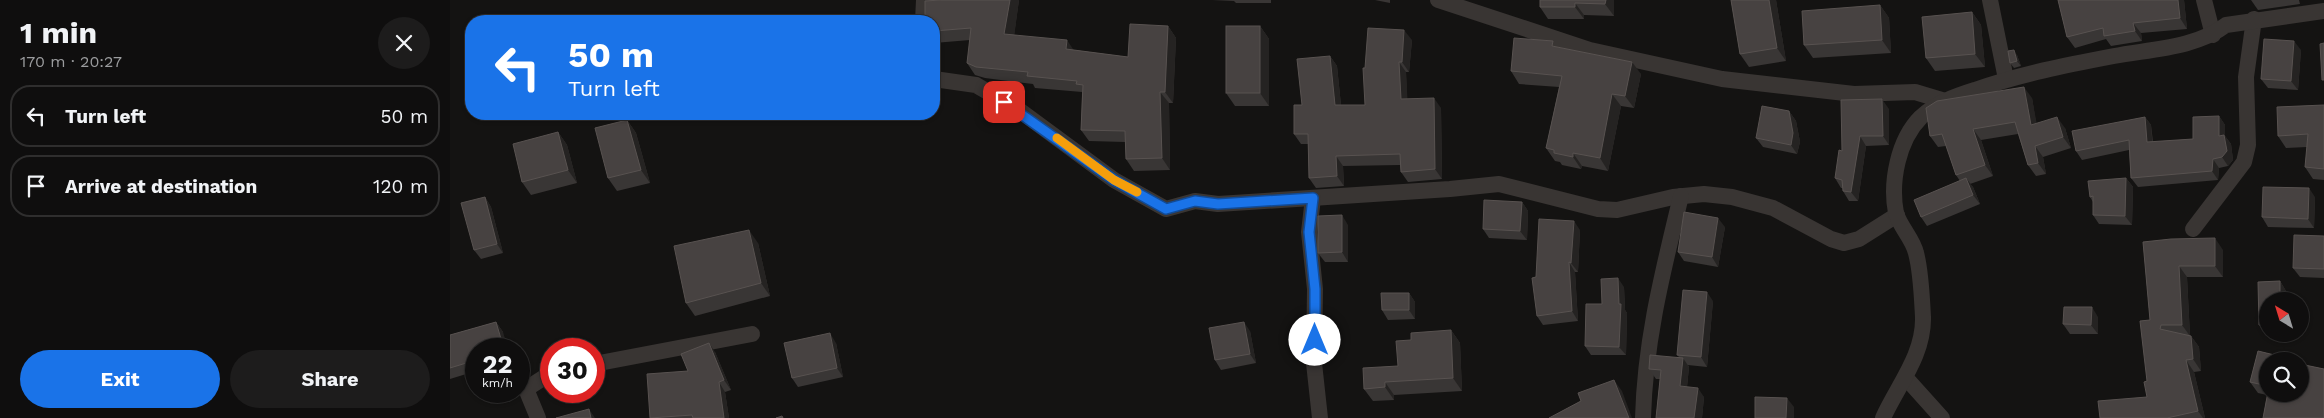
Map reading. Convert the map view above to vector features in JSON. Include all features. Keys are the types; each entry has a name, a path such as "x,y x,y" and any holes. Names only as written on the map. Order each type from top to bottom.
{"street":[{"path":"923,15 924,0"},
{"path":"1438,0 1590,50 1722,79 1854,94 1915,92 1945,101"},
{"path":"1990,0 2006,79"},
{"path":"2204,0 2213,35"},
{"path":"1883,418 1906,378 1920,345 1923,319 1916,254 1910,238 1897,215 1893,192 1896,171 1906,140 1921,118 1945,101 2006,79 2175,45 2213,35 2226,25 2324,11"},
{"path":"2193,228 2244,162 2248,145 2246,77 2254,20"},
{"path":"940,80 976,85 1019,110 1114,180 1166,209 1195,201 1218,204 1450,189 1499,184 1579,205 1617,210 1681,196 1704,194 1732,197 1773,208 1831,239 1844,243 1859,238 1897,215"},
{"path":"1643,418 1644,374 1656,298 1681,196"},
{"path":"1313,198 1309,232 1315,289 1314,363 1320,418"},
{"path":"605,362 752,334"},
{"path":"1906,378 1942,418"},
{"path":"538,418 526,389 540,380"}],"building":[{"path":"1010,0 1004,34 1067,40 1066,49 1128,57 1130,24 1168,26 1165,92 1160,92 1162,158 1126,159 1125,131 1081,130 1083,85 1076,84 1077,81 1027,76 1028,72 976,67 967,63 971,28 940,31 940,15 925,15 925,1"},
{"path":"1540,0 1606,0 1605,4 1575,3 1575,7 1540,7"},
{"path":"1731,0 1769,0 1777,48 1740,54"},
{"path":"2058,0 2178,0 2180,18 2133,23 2135,31 2104,36 2103,28 2067,37"},
{"path":"1880,5 1882,40 1804,45 1802,11"},
{"path":"1972,12 1975,54 1926,58 1922,17"},
{"path":"1226,26 1260,26 1260,93 1226,93"},
{"path":"1368,28 1404,30 1402,62 1399,62 1401,99 1434,98 1435,169 1401,172 1400,154 1336,156 1337,176 1309,178 1308,134 1294,134 1294,105 1302,105 1297,59 1330,56 1335,105 1365,105 1363,68 1365,68"},
{"path":"1514,38 1553,41 1552,46 1632,62 1625,96 1612,94 1600,158 1573,153 1573,157 1554,153 1554,150 1546,148 1562,76 1511,71"},
{"path":"2264,39 2294,41 2291,81 2261,79"},
{"path":"2324,43 2324,80 2322,80 2320,44"},
{"path":"2014,50 2017,61 2010,63 2008,51"},
{"path":"2024,87 2031,125 2057,117 2063,137 2035,146 2038,163 2028,165 2015,122 1973,129 1985,165 1956,175 1942,134 1930,136 1926,108 1937,101"},
{"path":"1882,99 1883,136 1860,136 1851,192 1843,191 1842,180 1835,178 1839,150 1842,151 1841,100"},
{"path":"2324,105 2324,169 2305,167 2308,134 2278,136 2277,107"},
{"path":"1762,106 1789,111 1793,133 1791,145 1756,138"},
{"path":"2219,116 2219,136 2224,135 2227,151 2222,157 2213,159 2212,171 2131,178 2129,140 2076,151 2072,131 2145,117 2147,142 2193,139 2193,117"},
{"path":"627,120 641,170 608,178 595,128"},
{"path":"558,132 568,170 522,182 513,144"},
{"path":"1966,178 1973,195 1921,217 1914,200"},
{"path":"2126,178 2125,216 2093,215 2093,196 2090,197 2088,181"},
{"path":"2263,187 2309,188 2308,219 2262,217"},
{"path":"485,197 497,244 474,250 461,203"},
{"path":"1484,200 1522,202 1520,231 1483,229"},
{"path":"1684,212 1718,218 1712,257 1678,252"},
{"path":"1342,215 1342,252 1318,253 1318,216"},
{"path":"1539,219 1574,221 1571,263 1569,262 1572,311 1537,316 1532,278 1536,277"},
{"path":"749,230 761,283 686,303 674,246"},
{"path":"2294,235 2324,236 2324,269 2293,268"},
{"path":"2215,238 2215,266 2179,266 2182,325 2161,325 2160,329 2191,336 2193,359 2186,360 2198,411 2167,418 2100,418 2098,401 2147,397 2144,382 2147,381 2140,321 2150,320 2143,242"},
{"path":"1618,278 1619,304 1621,304 1619,347 1585,346 1586,304 1602,304 1601,279"},
{"path":"2280,281 2280,292 2259,292 2259,325 2258,282"},
{"path":"1683,290 1707,292 1701,357 1677,355"},
{"path":"1381,293 1409,293 1409,310 1382,310"},
{"path":"2064,307 2092,307 2091,325 2063,324"},
{"path":"496,322 501,338 465,338 465,363 450,368 450,335"},
{"path":"1244,322 1250,354 1215,360 1209,328"},
{"path":"1451,330 1453,378 1385,382 1385,387 1364,389 1363,368 1398,366 1396,341 1411,340 1411,333"},
{"path":"830,333 837,368 792,378 784,343"},
{"path":"709,343 724,380 719,382 724,418 693,418 692,415 650,418 647,374 688,371 681,354"},
{"path":"2258,351 2262,352 2259,352 2259,384 2250,382"},
{"path":"1650,355 1683,358 1680,386 1698,388 1694,418 1656,418 1661,370 1649,369"},
{"path":"2309,366 2324,369 2324,418 2263,418 2266,402 2309,402"},
{"path":"1614,380 1629,418 1549,418 1581,401 1578,393"},
{"path":"1755,397 1787,398 1786,418 1755,418"},
{"path":"589,409 591,418 556,418"}],"slow traffic":[{"path":"1057,138 1114,180 1137,192"}],"route":[{"path":"1004,102 1019,110 1114,180 1166,209 1195,201 1218,204 1313,198 1309,232 1315,289 1315,340"}]}
